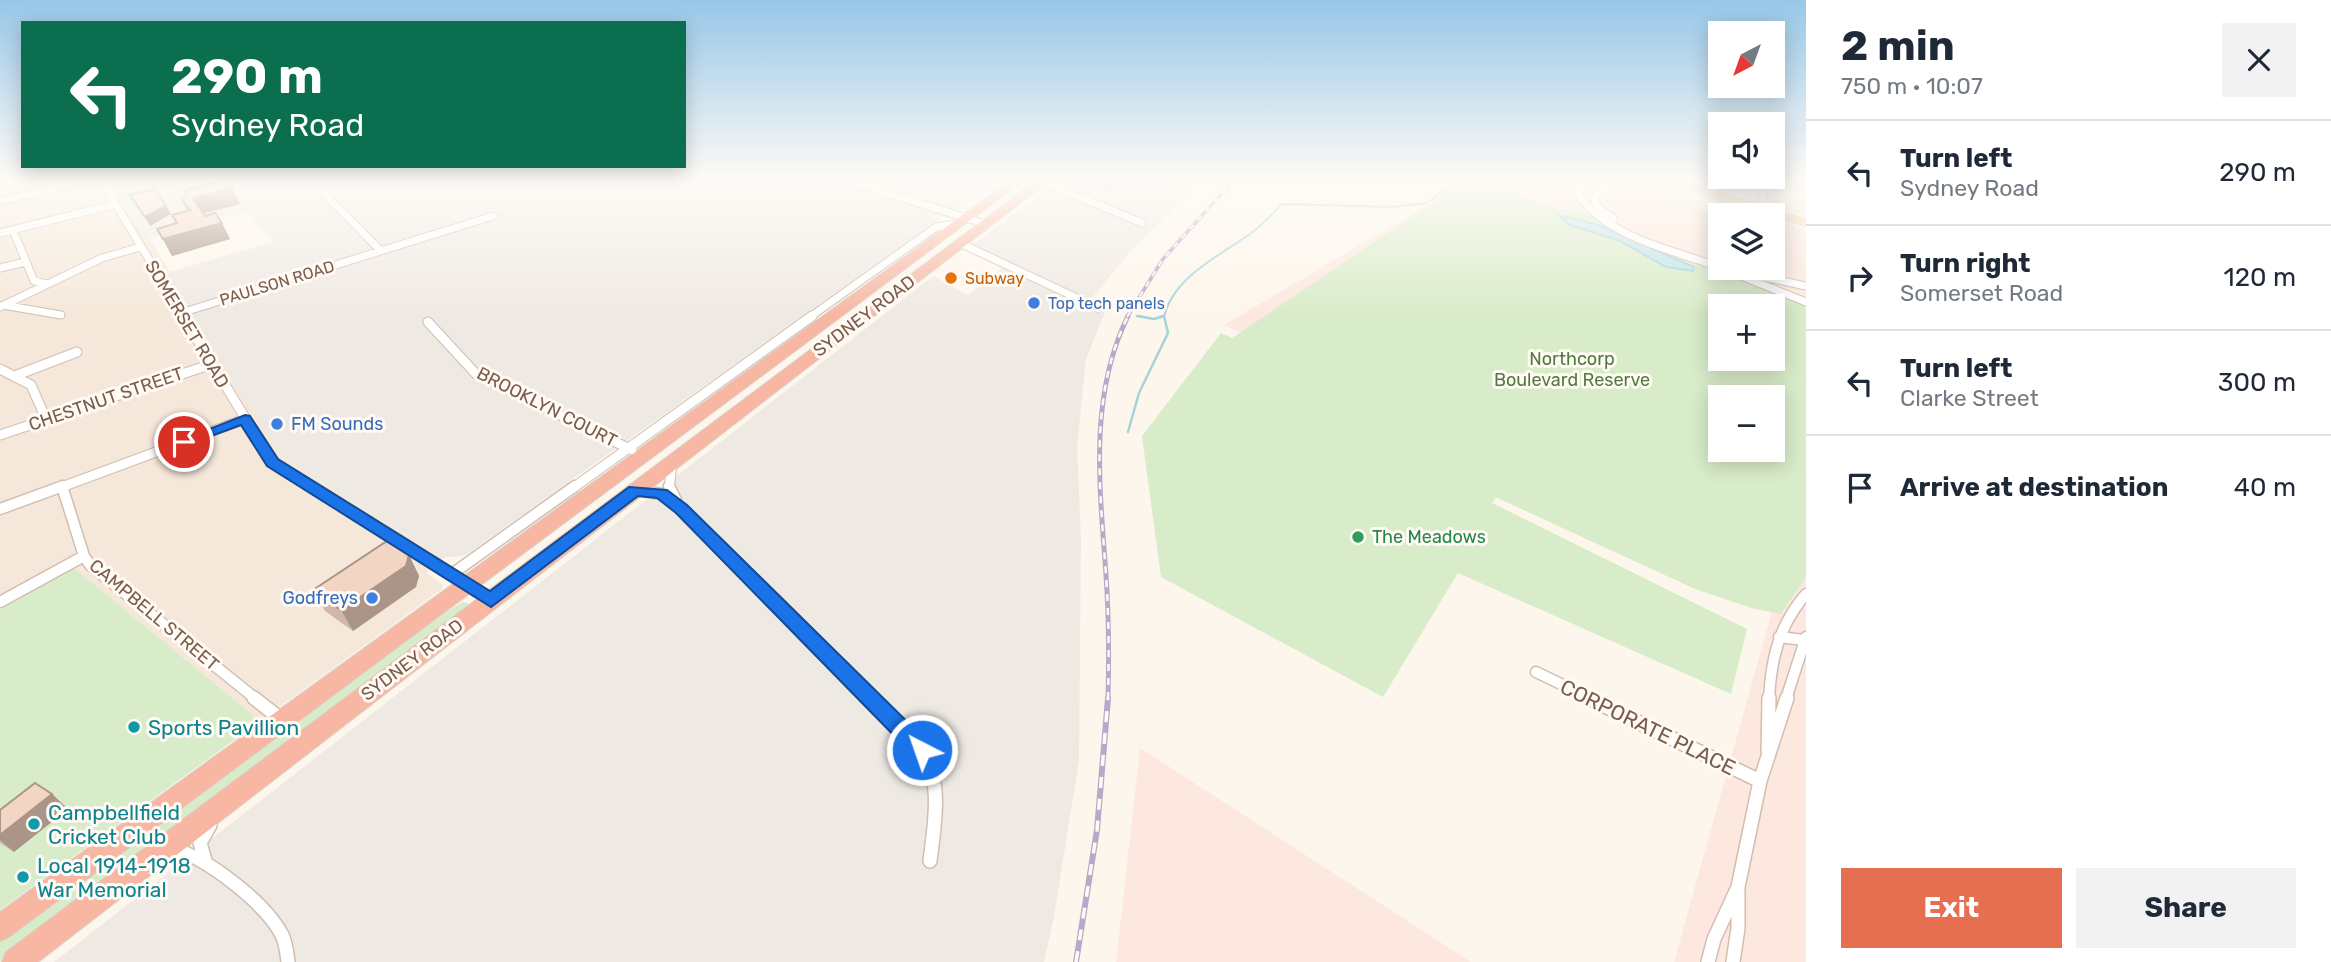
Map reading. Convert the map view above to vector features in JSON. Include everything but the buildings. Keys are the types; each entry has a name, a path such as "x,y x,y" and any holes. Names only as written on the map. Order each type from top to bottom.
{"highway":[{"name":"SYDNEY ROAD","path":"0,928 282,720 460,579 491,566 635,451 818,318 955,225"},
{"name":"SYDNEY ROAD","path":"16,962 985,225"}],"street":[{"path":"0,233 33,225"},
{"name":"SOMERSET ROAD","path":"128,225 273,463 491,600"},
{"path":"355,225 380,250"},
{"name":"PAULSON ROAD","path":"181,313 463,225"},
{"path":"1617,225 1708,261"},
{"path":"1627,225 1708,261"},
{"path":"13,230 34,281 46,284"},
{"path":"960,243 1098,308"},
{"path":"2,306 102,258 140,247"},
{"path":"0,268 25,262"},
{"path":"1759,280 1806,296"},
{"path":"1764,280 1792,292 1806,302"},
{"path":"1774,280 1806,287"},
{"path":"1792,292 1806,287"},
{"path":"2,306 61,315"},
{"name":"BROOKLYN COURT","path":"428,322 476,374 635,451"},
{"path":"17,375 77,352"},
{"name":"CHESTNUT STREET","path":"0,435 212,364"},
{"path":"0,369 17,375 31,385 46,419"},
{"path":"0,509 245,419"},
{"name":"SYDNEY ROAD","path":"460,579 500,541 635,451"},
{"path":"676,459 668,475 668,487 681,509"},
{"name":"CAMPBELL STREET","path":"62,486 84,556 97,571 282,720"},
{"path":"635,490 661,494 681,509 922,750 934,775 937,796 930,861"},
{"path":"491,566 491,554 500,541"},
{"path":"0,602 84,556"},
{"path":"1768,758 1770,690 1779,638 1797,603 1806,594"},
{"path":"1733,962 1738,928 1738,887 1760,781 1805,638 1779,638"},
{"name":"CORPORATE PLACE","path":"1536,673 1760,781"},
{"path":"205,860 201,837 238,793"},
{"path":"163,851 185,849 205,860 278,929 286,948 288,962"},
{"path":"1708,962 1714,939 1738,887"}],"shaded area":[{"path":"0,225 141,225 281,457 444,558 426,573 442,584 442,589 0,910"},
{"path":"138,225 199,225 145,239"},
{"path":"259,225 931,225 466,555 444,558 281,457 166,273 273,242"},
{"path":"999,225 1157,225 1091,299 1107,307 1086,359 1077,447 1081,537 1079,760 1054,917 1044,962 54,962 933,276 968,295 1002,268 966,250"},
{"name":"Northcorp Boulevard Reserve","path":"1394,225 1708,225 1708,280 1785,280 1785,225 1806,230 1806,962 1674,962 1781,579 1224,325"},
{"path":"1140,748 1471,962 1116,962"}],"green space":[{"path":"1400,225 1609,225 1708,267 1708,280 1741,280 1776,294 1708,294 1708,371 1785,371 1785,298 1806,306 1806,577 1781,614 1751,608 1695,589 1491,495 1496,498 1492,503 1747,629 1731,694 1458,573 1383,697 1161,577 1142,436 1221,333 1232,338"},
{"path":"74,568 260,721 0,910 0,610"},
{"path":"462,602 468,603 467,607 0,962 0,938 381,656"}],"water":[{"path":"1570,225 1599,225 1694,267 1693,271 1666,267 1620,241"}],"waterway":[{"path":"1164,317 1169,302 1188,278 1261,225"},
{"path":"1145,317 1137,316 1154,319 1164,316"},
{"path":"1159,317 1164,316"},
{"path":"1128,432 1139,393 1168,333 1164,317"}],"railway":[{"path":"1127,317 1163,259 1194,225"},
{"path":"1108,699 1108,606 1101,510 1100,444 1107,379 1115,347 1128,316"},
{"path":"1076,962 1097,830 1108,698"}],"place":[{"name":"Subway","path":"951,278"},
{"name":"Top tech panels","path":"1034,303"},
{"name":"FM Sounds","path":"277,424"},
{"name":"The Meadows","path":"1358,537"},
{"name":"Godfreys","path":"372,598"},
{"name":"Sports Pavillion","path":"134,727"},
{"name":"Campbellfield Cricket Club","path":"34,824"},
{"name":"Local 1914-1918 War Memorial","path":"23,877"}],"route":[{"path":"184,442 245,419 273,463 491,600 635,490 661,494 681,509 903,728 922,750"}]}
